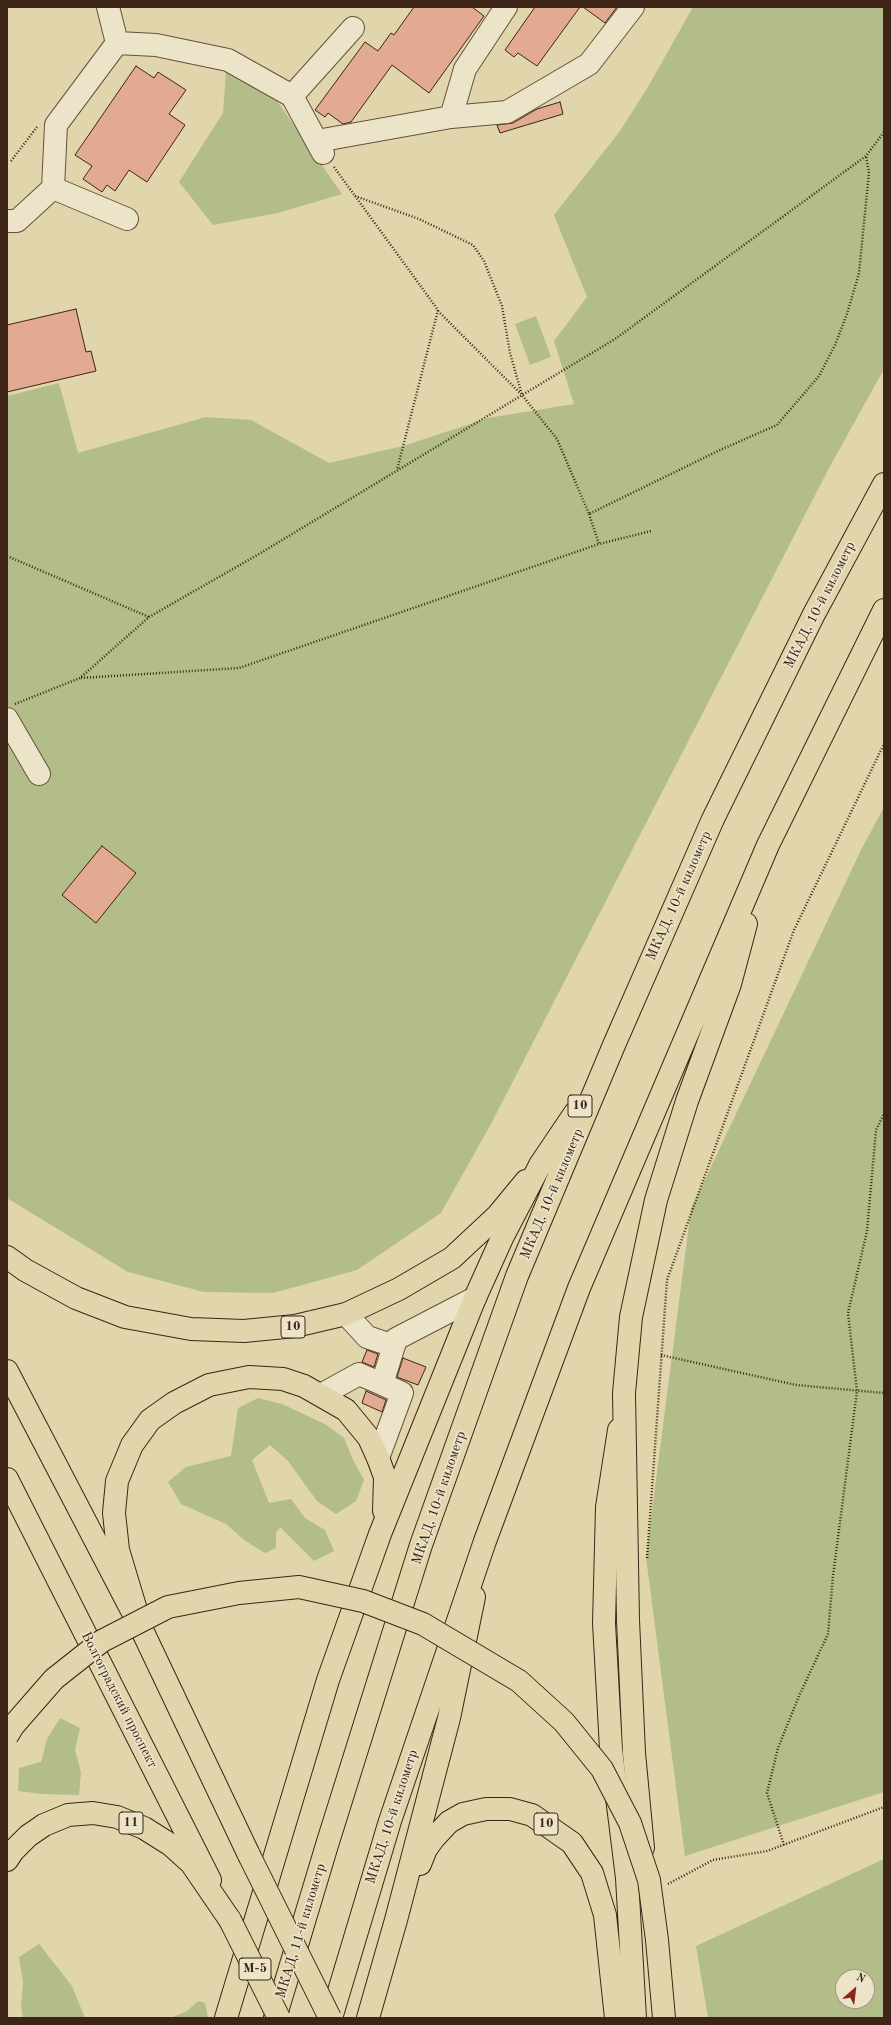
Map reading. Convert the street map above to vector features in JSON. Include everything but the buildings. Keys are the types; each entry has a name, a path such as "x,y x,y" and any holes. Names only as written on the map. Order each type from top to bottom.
{"main road":[{"name":"МКАД, 10-й километр","path":"327,1845 421,1545 515,1284 614,1045 713,819 814,614 884,484"},
{"name":"МКАД, 10-й километр","path":"330,2018 390,1821 485,1542 579,1288 768,845 884,610"},
{"path":"628,2016 627,1878 611,1749 604,1622 607,1507 624,1393 631,1317 656,1200 687,1101 730,984 768,845"},
{"name":"10","path":"7,1257 25,1270 76,1298 125,1317 191,1329 244,1331 296,1326 346,1314 399,1289 452,1258 498,1215 540,1165 578,1108 614,1045"},
{"path":"226,2018 328,1680 380,1534 502,1238 540,1165"},
{"path":"7,1371 142,1630 249,1855 330,2018"},
{"path":"142,1630 118,1550 114,1513 117,1481 132,1445 150,1420 174,1402 209,1385 249,1378 283,1379 304,1386 346,1410 369,1438 385,1477 385,1498 380,1534"},
{"path":"624,1393 628,1620 634,1753 659,2018"},
{"name":"Волгоградский проспект","path":"7,1479 230,1920"},
{"path":"368,2018 396,1920 449,1718 485,1542"},
{"path":"7,1736 13,1726 54,1679 102,1641 168,1607 239,1593 299,1587 363,1601 423,1624 519,1681 564,1722 602,1769 630,1823 649,1880 657,1940 664,2018"},
{"name":"10","path":"396,1920 426,1849 449,1822 463,1814 486,1809 510,1808 532,1815 572,1844 592,1873 605,1915 628,2016"},
{"name":"11","path":"7,1860 13,1851 28,1836 44,1825 68,1815 93,1813 117,1817 144,1828 171,1845 186,1859 203,1879 230,1920"},
{"name":"МКАД, 11-й километр","path":"274,2018 327,1845"},
{"name":"М-5","path":"230,1920 279,2018"}],"lane":[{"path":"108,7 117,43"},
{"path":"451,117 465,69 506,7"},
{"path":"117,43 156,45 228,60 292,96 320,147 451,117 507,112 589,64 633,7"},
{"path":"292,96 353,28"},
{"path":"7,221 17,221 53,188 56,125 117,43"},
{"path":"53,188 127,219"},
{"path":"9,712 39,774"},
{"path":"382,1384 396,1339 476,1298"},
{"path":"346,1314 367,1337 394,1346"},
{"path":"321,1395 359,1374 402,1393 378,1458"}],"path":[{"path":"9,712 80,678 149,617 615,339 866,156 884,132"},
{"path":"320,147 438,310 522,395 557,439 589,514 599,544"},
{"path":"589,514 720,450 777,425 819,376 835,345 842,327 858,273 869,173 866,156"},
{"path":"355,196 419,219 473,245 484,261 502,306 510,353 522,395"},
{"path":"396,471 438,310"},
{"path":"80,678 239,668 599,544 651,531"},
{"path":"7,556 149,617"},
{"path":"647,1561 667,1280 794,930 884,744"},
{"path":"784,1845 767,1793 778,1748 799,1696 828,1634 833,1576 857,1391 848,1313 867,1231 876,1130 884,1114"},
{"path":"661,1355 796,1385 884,1393"},
{"path":"662,1887 713,1860 767,1851 884,1807"}],"green space":[{"path":"693,7 884,7 884,369 828,470 492,1122 441,1213 357,1270 273,1293 204,1292 128,1272 7,1198 7,396 59,383 78,453 206,417 251,420 329,463 403,446 488,418 574,404 554,341 587,297 554,215 620,131 648,87"},
{"path":"226,70 277,101 342,194 278,213 213,225 179,182 223,113"},
{"path":"536,316 551,357 530,365 515,324"},
{"path":"884,807 884,1792 685,1856 646,1557 691,1209 861,850"},
{"path":"258,1398 282,1404 325,1424 344,1438 353,1460 364,1480 356,1501 336,1514 317,1501 288,1461 270,1445 252,1460 269,1503 291,1499 305,1518 325,1530 334,1551 314,1561 280,1527 276,1533 276,1548 265,1553 244,1540 226,1524 181,1504 168,1482 186,1467 231,1456 238,1408"},
{"path":"60,1718 80,1728 75,1750 81,1772 79,1795 42,1794 18,1791 19,1768 41,1762 47,1739"},
{"path":"884,1859 884,2018 708,2018 696,1946"},
{"path":"39,1944 72,1986 85,2018 23,2018 21,2006 23,1982 19,1957"},
{"path":"198,2001 205,2003 208,2018 171,2018 187,2011"}]}
